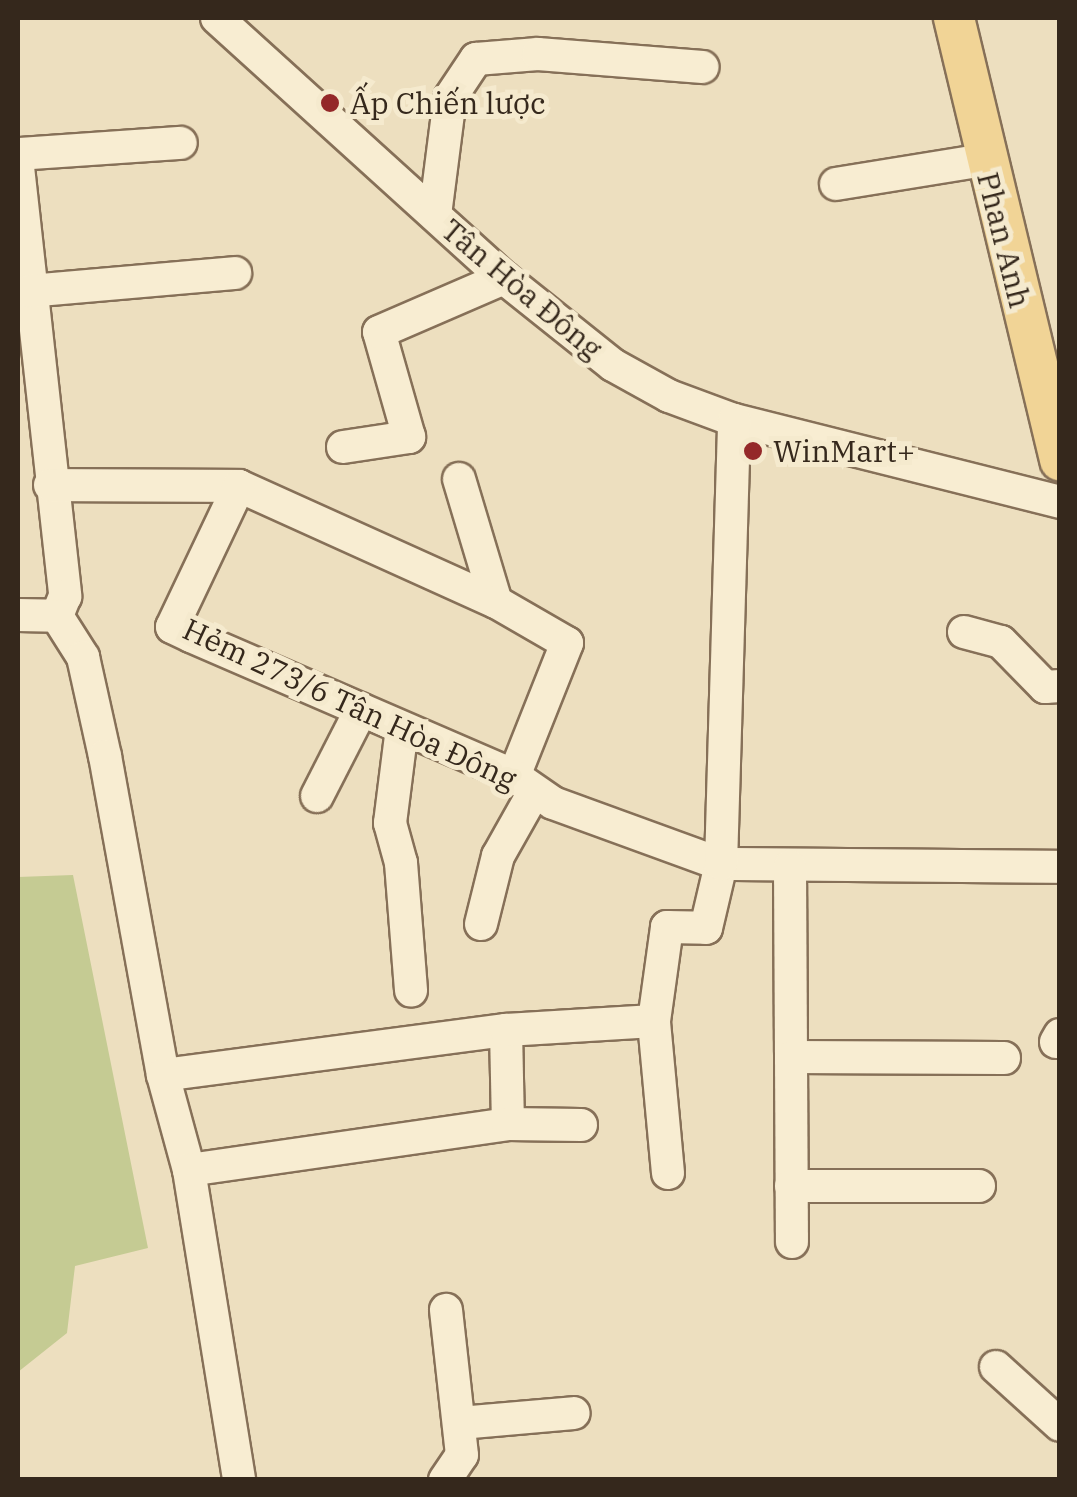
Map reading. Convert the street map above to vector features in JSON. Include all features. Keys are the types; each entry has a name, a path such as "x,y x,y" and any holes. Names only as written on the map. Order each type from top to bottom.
{"main road":[{"name":"Phan Anh","path":"954,18 1060,460"}],"street":[{"name":"Tân Hòa Đông","path":"218,18 504,278 613,364 669,396 734,420 1060,502"},
{"path":"435,215 450,98 476,59 538,54 702,66"},
{"path":"18,154 181,143"},
{"path":"836,184 985,160"},
{"path":"18,168 65,596 57,616"},
{"path":"30,292 235,272"},
{"path":"343,447 409,437 378,332 504,278"},
{"path":"668,1172 654,1021 667,927 706,928 721,864 734,420"},
{"path":"459,480 496,602"},
{"path":"50,485 239,486 496,602 567,643 480,924"},
{"name":"Hẻm 273/6 Tân Hòa Đông","path":"239,486 172,627 524,784 721,864 1060,868"},
{"path":"18,614 57,616"},
{"path":"57,616 83,658 162,1074 189,1170 239,1480"},
{"path":"964,632 1001,642 1045,687 1060,686"},
{"path":"317,796 361,710"},
{"path":"402,728 390,823 401,863 411,991"},
{"path":"790,866 792,1242"},
{"path":"162,1074 506,1030 654,1021"},
{"path":"506,1030 508,1124"},
{"path":"792,1057 1004,1058"},
{"path":"189,1170 508,1124 580,1125"},
{"path":"792,1186 978,1186"},
{"path":"445,1480 462,1455 446,1310"},
{"path":"996,1367 1060,1425"},
{"path":"460,1423 574,1413"}],"green space":[{"path":"73,875 148,1248 75,1266 67,1333 18,1372 18,877"}],"place":[{"name":"Ấp Chiến lược","path":"330,103"},
{"name":"WinMart+","path":"753,451"}]}
